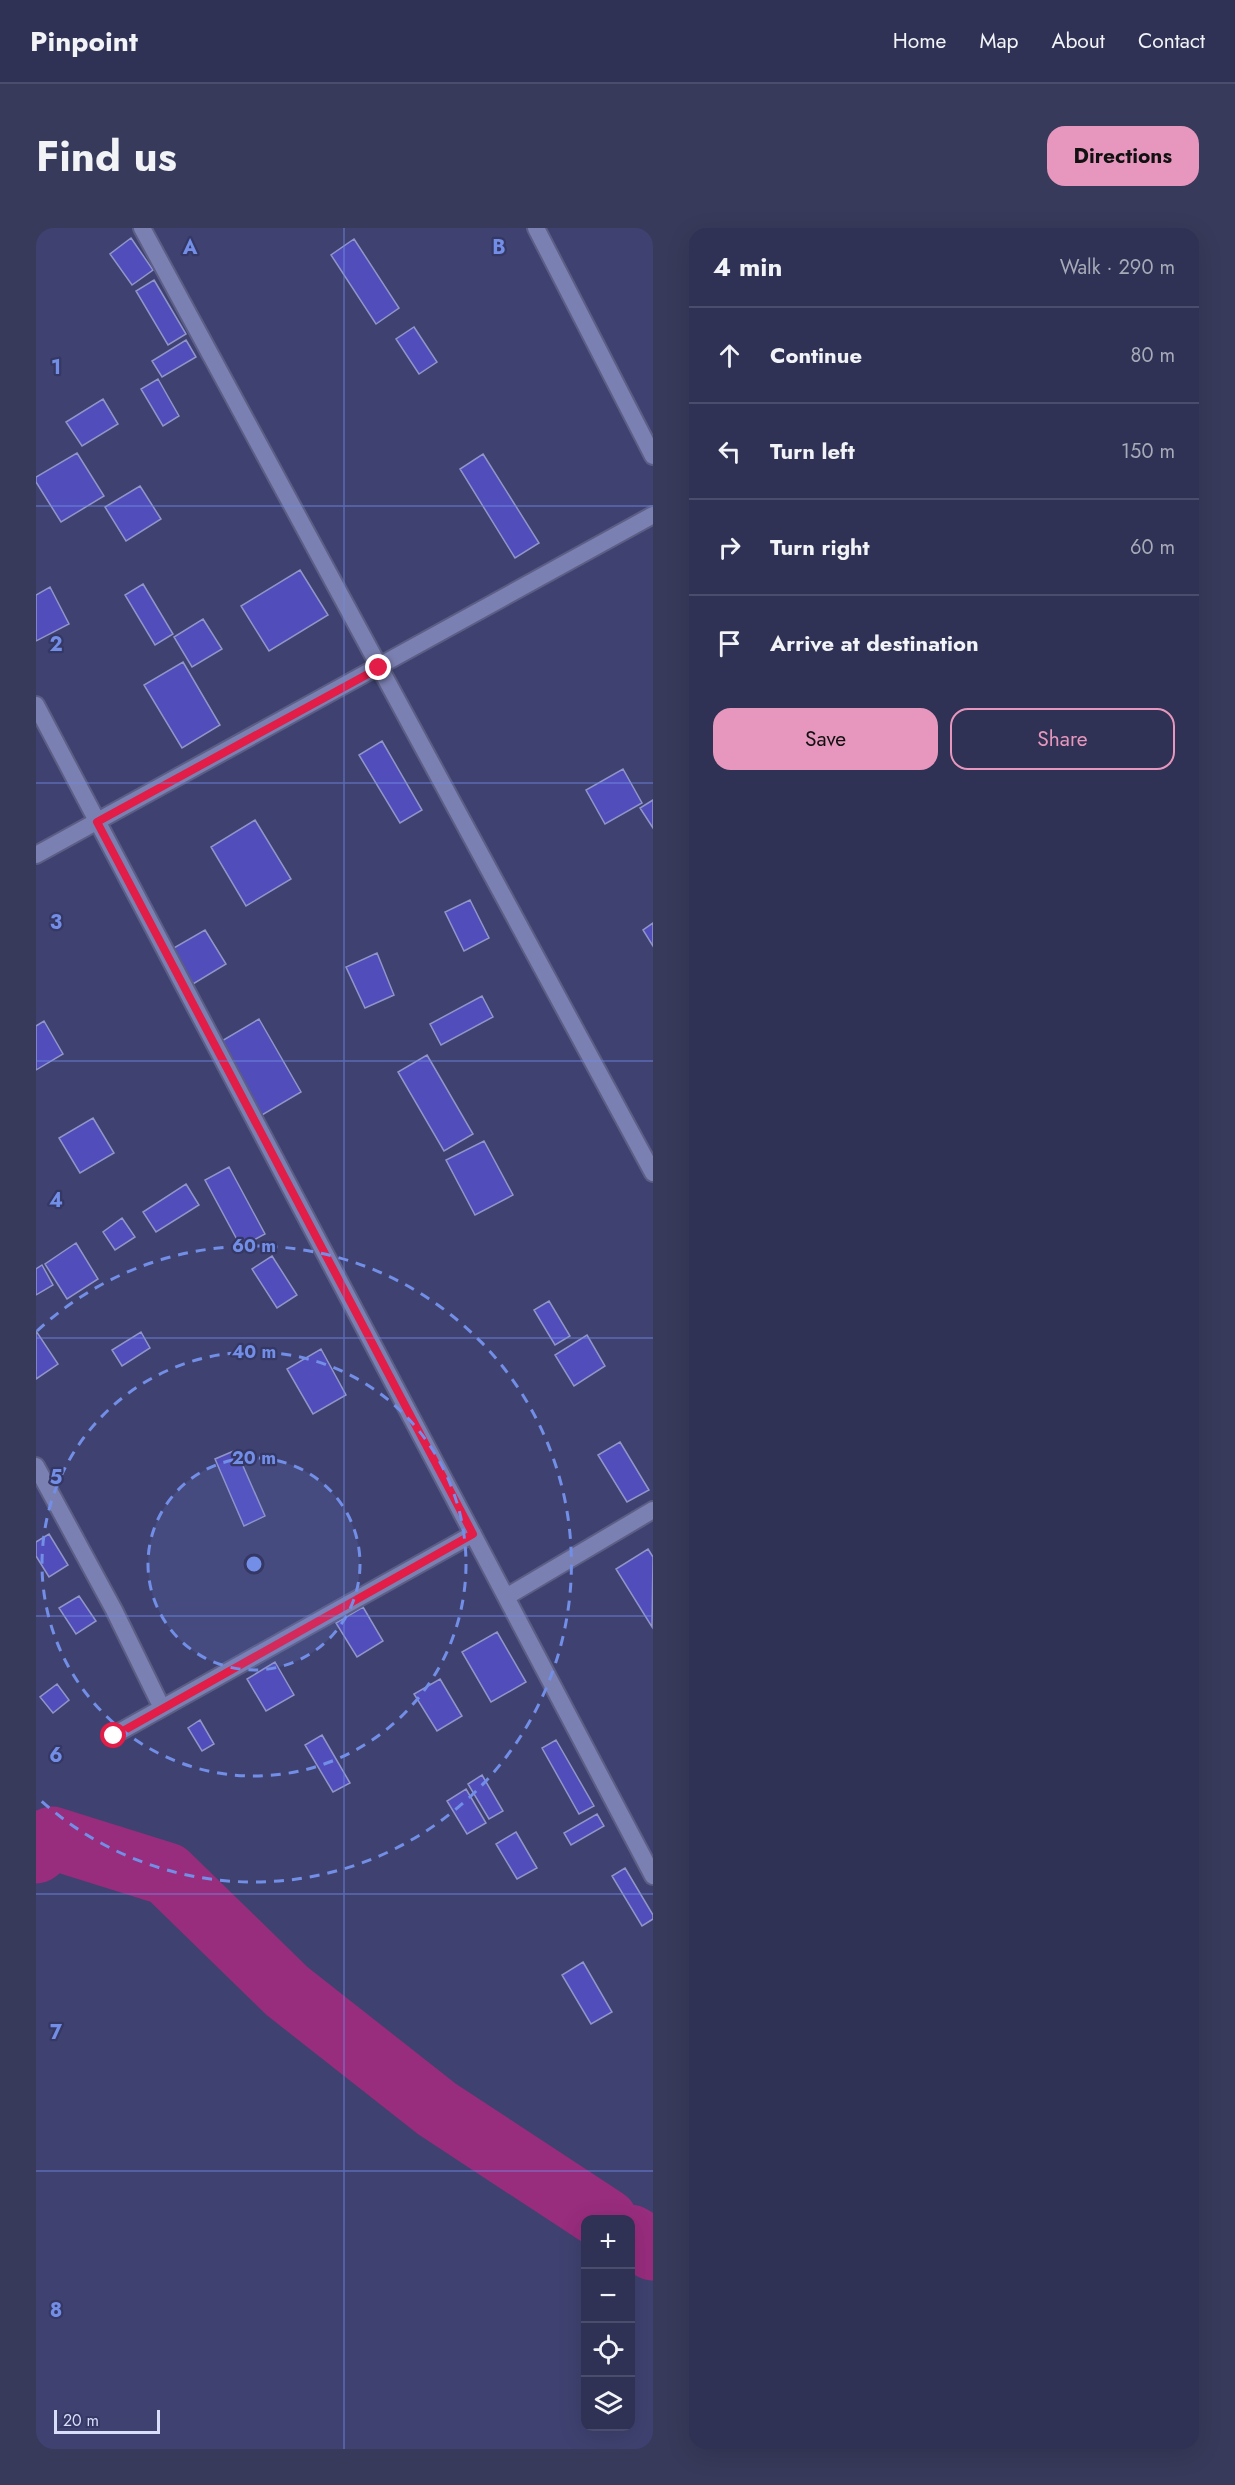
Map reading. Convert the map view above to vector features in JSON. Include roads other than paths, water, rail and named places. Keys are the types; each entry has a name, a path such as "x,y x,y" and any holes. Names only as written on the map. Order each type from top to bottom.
{"street":[{"path":"142,228 653,1173"},
{"path":"536,228 653,456"},
{"path":"36,855 653,515"},
{"path":"36,705 653,1875"},
{"path":"36,1466 114,1610 162,1708"},
{"path":"506,1597 653,1510"},
{"path":"114,1736 473,1534"}],"waterway":[{"path":"36,1852 52,1838 167,1874 287,1991 437,2109 598,2215"},
{"path":"635,2239 653,2249"}]}
